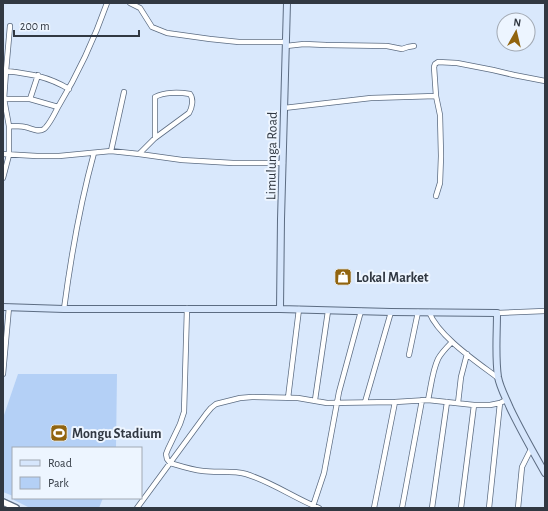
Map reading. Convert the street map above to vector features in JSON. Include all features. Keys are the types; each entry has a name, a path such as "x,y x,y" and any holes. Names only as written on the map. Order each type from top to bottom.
{"main road":[{"name":"Limulunga Road","path":"280,309 287,3"},
{"path":"6,307 64,309 187,308 391,312 497,312 498,378 503,402 545,473"}],"street":[{"path":"9,126 40,130 47,126 69,89 85,57 98,29 107,3"},
{"path":"130,3 140,8 152,27 167,33 239,42 326,46 387,46 402,48 414,46"},
{"path":"3,178 9,155 9,126 4,99 10,26"},
{"path":"436,196 440,183 441,156 440,115 436,96 435,64 438,62 470,65 545,81"},
{"path":"6,71 38,75 69,89"},
{"path":"30,99 38,75"},
{"path":"111,151 124,92"},
{"path":"139,154 155,138 189,113 191,110 192,99 190,94 174,93 158,95 155,97 155,138"},
{"path":"284,108 366,98 436,96"},
{"path":"4,99 30,99 58,108"},
{"path":"3,154 59,156 111,151 189,160 233,163 283,163"},
{"path":"64,309 80,212 94,153"},
{"path":"3,374 6,307"},
{"path":"187,308 186,394 184,412 166,454 167,459 170,463 202,471 245,474 280,488 319,508"},
{"path":"288,398 299,309"},
{"path":"315,400 328,310"},
{"path":"313,506 324,473 337,402 361,311"},
{"path":"497,312 545,311"},
{"path":"365,402 391,312"},
{"path":"409,355 418,312"},
{"path":"429,312 432,319 452,342 498,378"},
{"path":"428,400 431,382 438,360 442,352 452,342"},
{"path":"458,403 461,377 467,354"},
{"path":"137,508 196,426 211,408 216,404 240,398 252,397 288,398 327,402 395,402 428,400 474,405 490,405 503,402 489,508"},
{"path":"402,508 422,400"},
{"path":"374,508 395,402"},
{"path":"432,508 447,402"},
{"path":"461,508 474,405"},
{"path":"518,508 522,466 531,449"},
{"path":"3,502 16,508"}],"green space":[{"name":"Mongu Stadium","path":"18,374 117,374 116,447 12,447 12,496 3,492 3,418"},
{"path":"103,499 99,508 30,508 14,500"}],"place":[{"name":"Lokal Market","path":"343,277"},
{"name":"Mongu Stadium","path":"59,433"}]}
